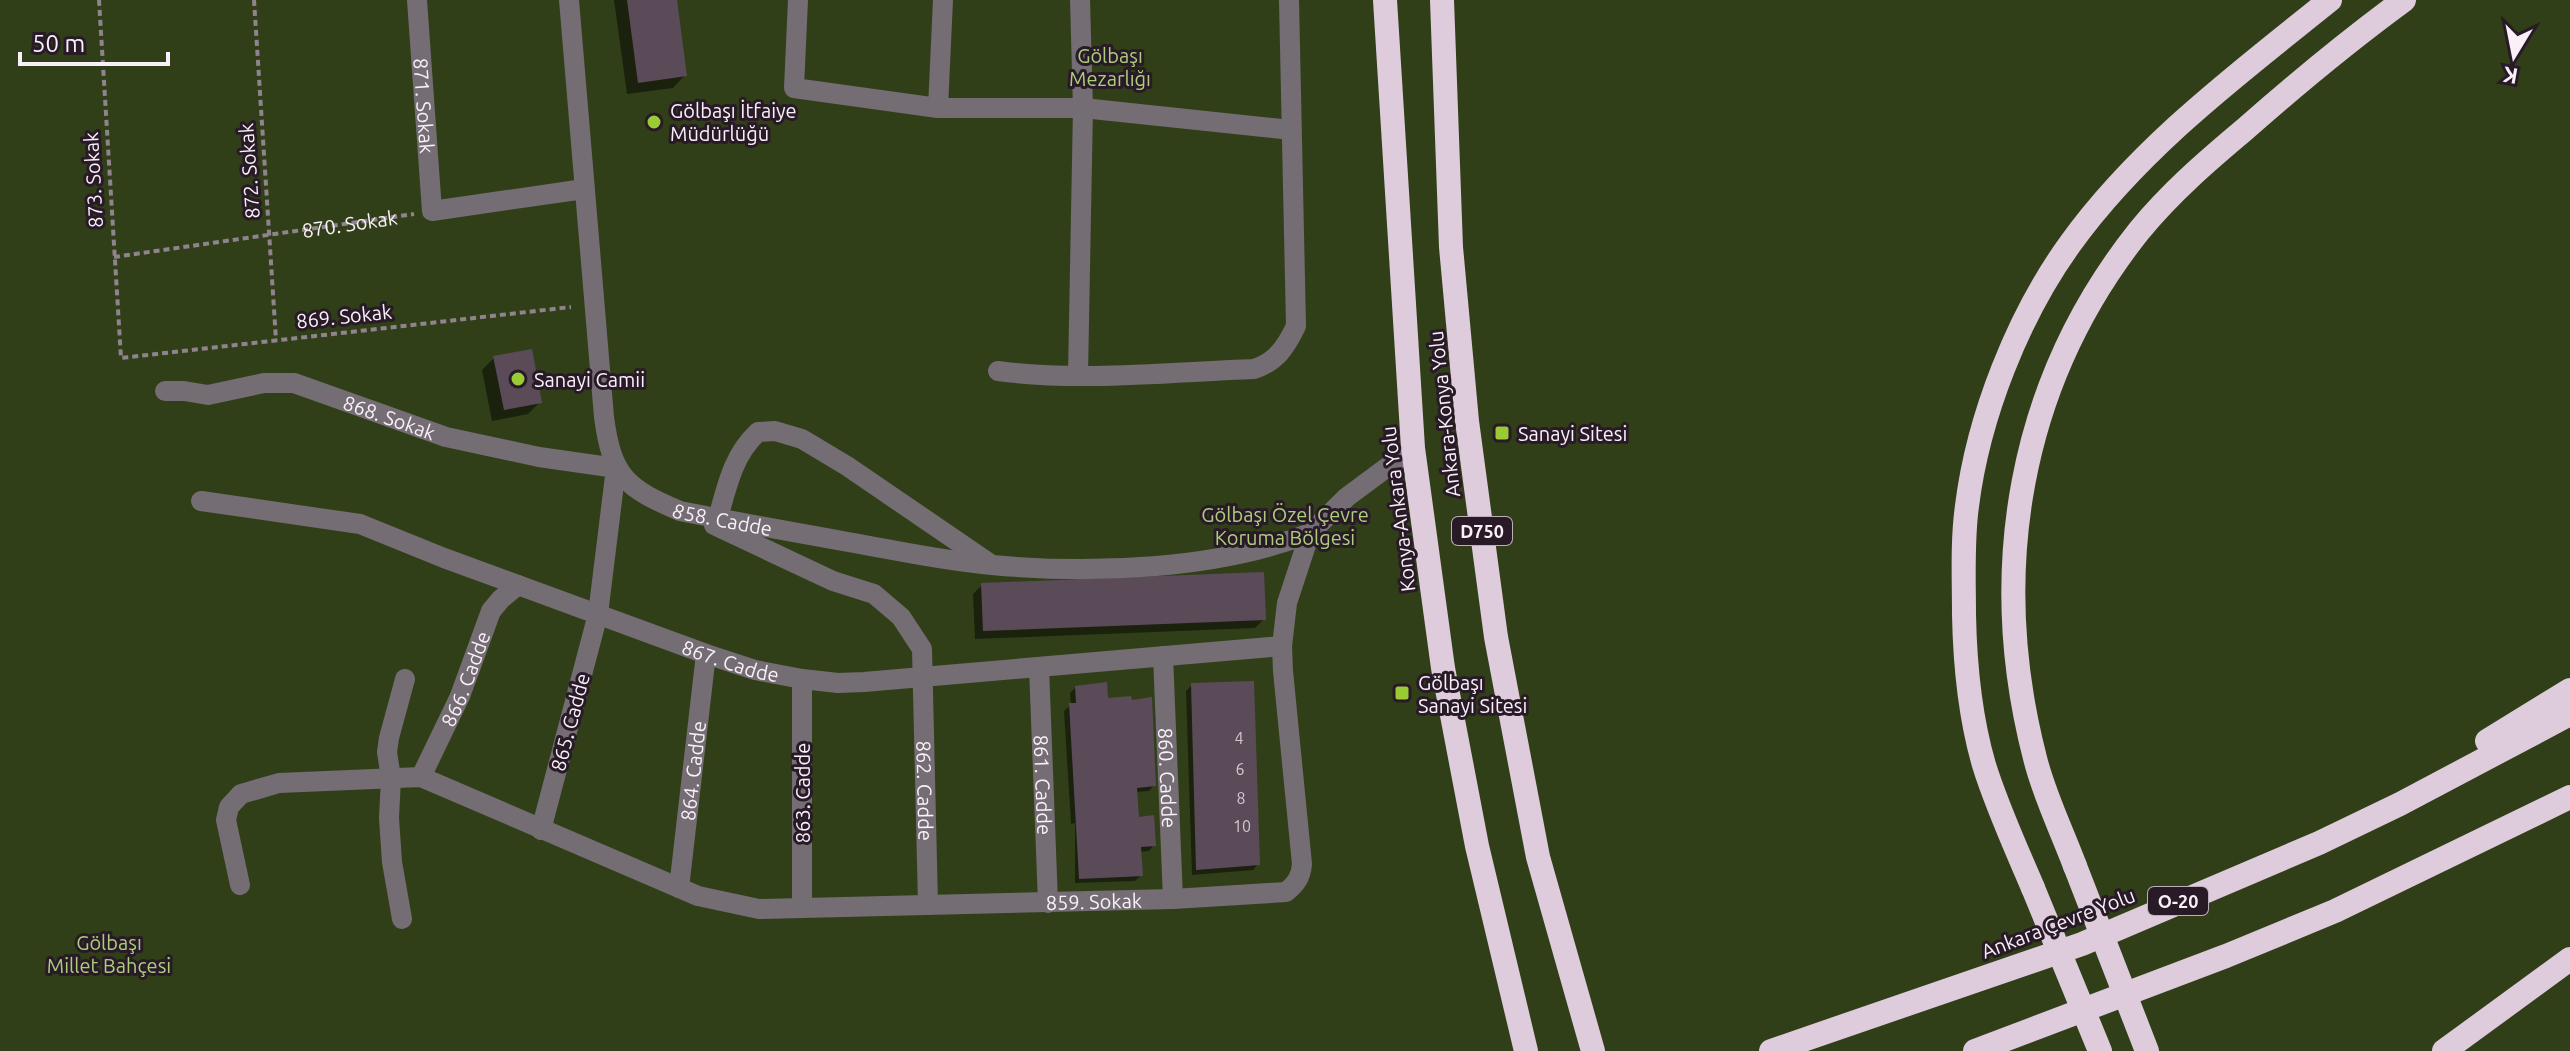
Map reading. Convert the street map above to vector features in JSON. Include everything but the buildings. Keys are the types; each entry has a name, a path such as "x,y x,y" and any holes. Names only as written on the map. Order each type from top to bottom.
{"highway":[{"name":"Konya-Ankara Yolu","path":"1385,0 1413,448 1443,668 1477,846 1526,1051"},
{"name":"Ankara-Konya Yolu","path":"1442,0 1451,247 1467,421 1496,637 1538,857 1593,1051"},
{"path":"2100,1051 1984,764 1969,691 1964,574 1967,508 1974,464 1991,403 2010,352 2045,284 2070,244 2164,137 2330,0"},
{"path":"2147,1051 2035,760 2018,678 2011,601 2016,528 2024,475 2057,368 2090,303 2133,240 2195,172 2289,90 2404,0"},
{"path":"2400,804 2483,744 2570,690"},
{"name":"Ankara Çevre Yolu","path":"1771,1051 2082,944 2319,843 2570,714"},
{"path":"1975,1051 2226,956 2335,911 2570,797"},
{"path":"2444,1051 2570,959"}],"street":[{"name":"871. Sokak","path":"417,0 432,211"},
{"path":"569,0 604,417 608,447 616,468 598,614"},
{"path":"798,0 794,88 938,108 1083,108 1291,130"},
{"path":"938,108 943,0"},
{"path":"1078,375 1083,108 1080,0"},
{"path":"998,371 1078,375 1254,369 1270,364 1281,353 1296,326 1289,0"},
{"path":"432,211 584,189"},
{"name":"868. Sokak","path":"165,391 208,395 264,383 294,383 446,437 539,457 616,468"},
{"path":"718,518 740,452 758,432 775,431 802,439 847,466 992,565"},
{"name":"859. Sokak","path":"421,777 698,896 759,909 1173,899 1286,892 1301,875 1302,864 1282,646 1287,603 1310,533 1347,497 1413,448"},
{"name":"858. Cadde","path":"616,468 627,482 650,498 692,514 992,565 1121,568 1194,562 1267,548 1310,533"},
{"name":"867. Cadde","path":"201,501 360,524 706,654 755,670 802,679 838,683 1282,646"},
{"name":"862. Cadde","path":"692,514 818,574 874,594 901,617 922,649 928,905"},
{"name":"866. Cadde","path":"421,777 460,696 491,611 518,585"},
{"name":"865. Cadde","path":"541,830 598,614"},
{"name":"864. Cadde","path":"679,888 706,654"},
{"name":"860. Cadde","path":"1163,656 1173,899"},
{"name":"861. Cadde","path":"1039,667 1048,903"},
{"path":"402,919 391,848 391,778 388,765 389,738 405,679"},
{"name":"863. Cadde","path":"802,679 802,908"},
{"path":"240,885 226,820 229,807 236,797 279,783 421,777"}],"path":[{"name":"873. Sokak","path":"99,0 121,358"},
{"name":"872. Sokak","path":"254,0 276,340"},
{"name":"870. Sokak","path":"114,257 432,211"},
{"name":"869. Sokak","path":"121,358 571,307"}],"green space":[{"name":"Gölbaşı Özel Çevre Koruma Bölgesi","path":"0,0 2570,0 2570,1051 0,1051"}],"place":[{"name":"Gölbaşı İtfaiye Müdürlüğü","path":"654,122"},
{"name":"Sanayi Camii","path":"518,379"},
{"name":"Sanayi Sitesi","path":"1502,433"},
{"name":"Gölbaşı Sanayi Sitesi","path":"1402,693"}],"park label":[{"name":"Gölbaşı Mezarlığı","path":"1110,66"},
{"name":"Gölbaşı Millet Bahçesi","path":"109,954"}]}
